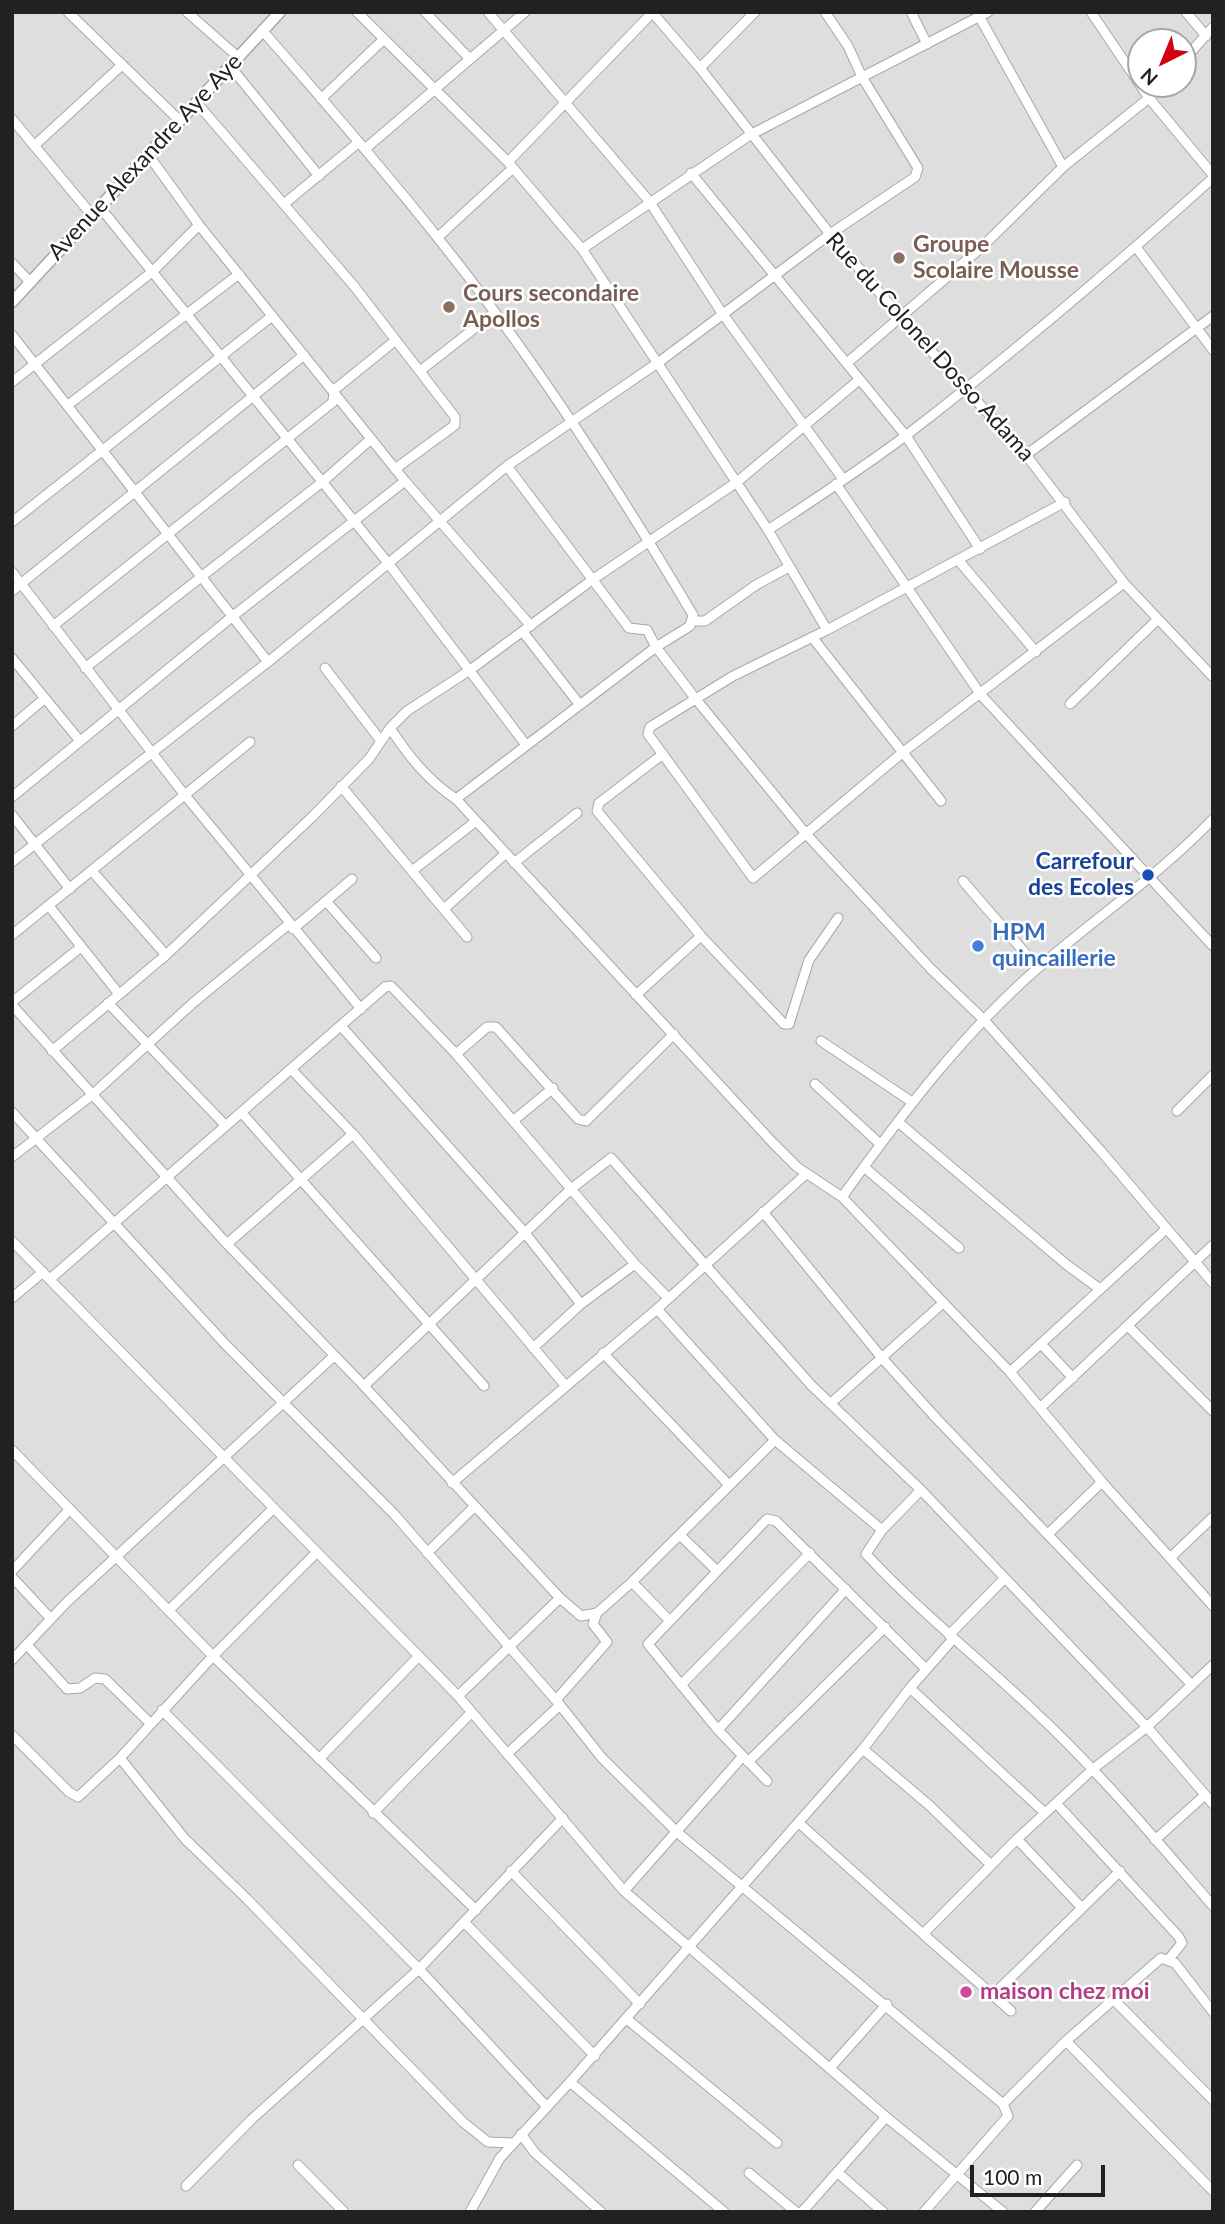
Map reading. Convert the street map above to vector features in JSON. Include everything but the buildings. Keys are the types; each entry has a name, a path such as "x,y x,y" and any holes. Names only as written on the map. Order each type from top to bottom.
{"street":[{"path":"68,12 178,118"},
{"path":"187,12 234,61 319,176"},
{"name":"Avenue Alexandre Aye Aye","path":"12,302 178,118 280,12"},
{"path":"357,12 511,165 582,249 768,530 827,630"},
{"path":"425,12 469,58"},
{"path":"488,12 649,201 722,313 805,425 904,587 981,695 1213,946"},
{"path":"284,204 434,89 525,12"},
{"path":"438,237 511,165 652,12"},
{"name":"Rue du Colonel Dosso Adama","path":"652,12 700,68 830,234 1065,502 1124,583 1213,677"},
{"path":"700,68 755,12"},
{"path":"12,862 268,662 507,466 659,362 830,234 919,173 862,77 848,46 825,12"},
{"path":"911,12 927,44"},
{"path":"768,530 906,436 1136,247 1213,176 1149,99 1091,12"},
{"path":"1186,12 1206,36"},
{"path":"582,249 750,135 984,14 1063,167"},
{"path":"1197,46 1213,27"},
{"path":"262,30 438,237 494,313 571,422 649,541 694,621"},
{"path":"321,99 384,39"},
{"path":"35,145 122,65"},
{"path":"847,363 984,245 1063,167 1149,99"},
{"path":"196,102 396,340 456,421 395,469"},
{"path":"12,119 152,272 388,563 526,745"},
{"path":"147,153 200,225 395,469 531,626"},
{"path":"691,173 906,436 980,549"},
{"path":"12,382 152,272 200,225"},
{"path":"1136,247 1213,351"},
{"path":"12,263 30,282"},
{"path":"68,405 239,274"},
{"path":"420,371 494,313"},
{"path":"12,522 272,316"},
{"path":"1026,455 1213,316"},
{"path":"12,335 268,662"},
{"path":"53,626 333,402 334,390 396,340"},
{"path":"12,591 304,355"},
{"path":"52,1051 166,955 251,875 369,759 390,728 424,698 470,670 592,580 737,482 859,380"},
{"path":"85,668 321,483 371,439"},
{"path":"507,466 629,628 644,628 695,698 807,835 931,970 983,1020 1100,1150 1213,1283"},
{"path":"12,797 233,616 405,481"},
{"path":"1065,502 959,561 904,587 695,698 647,730 753,878 902,753 1124,583"},
{"path":"959,561 1036,652"},
{"path":"456,799 656,647 694,621 705,621 756,585 789,566"},
{"path":"12,572 184,794 360,1009"},
{"path":"1070,704 1157,620"},
{"path":"523,632 580,705"},
{"path":"812,637 941,801"},
{"path":"12,658 80,741"},
{"path":"326,668 381,741"},
{"path":"12,726 44,699"},
{"path":"390,728 409,756 428,777 456,799 474,822 773,1143 806,1174 842,1197 1010,1372 1102,1482 1213,1606"},
{"path":"12,935 250,742"},
{"path":"663,754 599,803 597,811 701,936 787,1026 808,960 838,918"},
{"path":"341,786 467,937"},
{"path":"514,863 577,813"},
{"path":"12,815 70,889"},
{"path":"842,1197 912,1102 983,1020 1038,968 1185,847 1213,819"},
{"path":"412,871 474,822"},
{"path":"444,909 505,854"},
{"path":"92,871 166,955"},
{"path":"12,1157 34,1137 92,1095 146,1045 352,879"},
{"path":"962,881 1038,968"},
{"path":"326,901 376,958"},
{"path":"50,906 119,994"},
{"path":"636,995 701,936"},
{"path":"81,947 12,1004 226,1244 364,1386 560,1598 580,1616 597,1613"},
{"path":"51,1279 385,987 391,986 456,1054 635,1264 668,1298"},
{"path":"108,1003 225,1125"},
{"path":"456,1054 491,1025 553,1088 578,1119 586,1121 674,1034"},
{"path":"341,1026 525,1233 581,1304"},
{"path":"821,1041 912,1102"},
{"path":"291,1069 353,1134 475,1282 565,1385"},
{"path":"1178,1111 1213,1075"},
{"path":"815,1084 880,1144"},
{"path":"513,1121 553,1088"},
{"path":"12,1112 226,1345 284,1401 427,1553 558,1703 602,1758 678,1833 887,2004 1003,2104 1008,2116 925,2212"},
{"path":"241,1112 484,1386"},
{"path":"898,1122 1067,1265 1100,1289"},
{"path":"226,1244 353,1134"},
{"path":"364,1386 571,1189 611,1158 704,1265 831,1403 921,1490 1147,1727 1213,1804"},
{"path":"864,1167 959,1248"},
{"path":"452,1483 657,1309 806,1174"},
{"path":"763,1212 882,1358 1192,1685"},
{"path":"1010,1372 1166,1229"},
{"path":"12,1241 458,1696 624,1892 690,1945 886,2117 1003,2212"},
{"path":"1040,1408 1213,1245"},
{"path":"533,1348 581,1304 635,1264"},
{"path":"12,1298 43,1272"},
{"path":"831,1403 943,1303"},
{"path":"657,1309 775,1440 882,1530"},
{"path":"1128,1326 1213,1410"},
{"path":"1041,1344 1073,1378"},
{"path":"603,1353 729,1485"},
{"path":"12,1660 51,1619 334,1356"},
{"path":"507,1754 558,1703 607,1642 593,1624 597,1613 632,1582 775,1440"},
{"path":"12,1450 213,1656 373,1814 476,1910"},
{"path":"1048,1534 1102,1482"},
{"path":"921,1490 882,1530 866,1554 1093,1769 1213,1906"},
{"path":"427,1553 474,1507"},
{"path":"169,1611 274,1508"},
{"path":"12,1572 70,1509"},
{"path":"1170,1558 1213,1517"},
{"path":"767,1781 718,1730 648,1644 767,1519 776,1521 810,1553 926,1669"},
{"path":"680,1535 717,1571"},
{"path":"12,1735 68,1792 78,1797 120,1758 213,1656 316,1553"},
{"path":"681,1685 810,1553"},
{"path":"12,1577 51,1619"},
{"path":"470,2212 512,2143 628,2020 690,1945 863,1749 951,1637 1004,1579"},
{"path":"632,1582 669,1620"},
{"path":"718,1730 846,1589"},
{"path":"458,1696 560,1598"},
{"path":"624,1892 746,1759 885,1627"},
{"path":"27,1646 67,1689 80,1688 94,1678 104,1679 150,1723"},
{"path":"319,1759 418,1657"},
{"path":"923,1934 1045,1813 1093,1769 1147,1727 1213,1665"},
{"path":"909,1688 1045,1813"},
{"path":"162,1710 419,1969 547,2107"},
{"path":"373,1814 471,1713"},
{"path":"863,1749 930,1806 991,1865"},
{"path":"120,1758 185,1839 366,2020 477,2136 488,2142 512,2143"},
{"path":"1155,1840 1205,1795"},
{"path":"1056,1803 1180,1937 1182,1943 1169,1959"},
{"path":"186,2186 253,2119 366,2020 419,1969 563,1818"},
{"path":"799,1823 1011,2011"},
{"path":"1017,1839 1082,1908"},
{"path":"511,1871 640,2004"},
{"path":"993,1996 1120,1871"},
{"path":"465,1923 595,2056"},
{"path":"1003,2104 1066,2040 1161,1958 1169,1959 1213,2012"},
{"path":"1116,1998 1116,2002 1213,2100"},
{"path":"830,2067 887,2004"},
{"path":"628,2020 777,2143"},
{"path":"1066,2040 1213,2191"},
{"path":"570,2082 724,2212"},
{"path":"750,2173 799,2212 886,2117"},
{"path":"521,2134 535,2153 601,2212"},
{"path":"298,2165 344,2212"},
{"path":"1035,2212 1077,2165"},
{"path":"837,2172 883,2212"}],"shaded area":[{"path":"12,12 1213,12 1213,2212 12,2212"}],"place":[{"name":"Groupe Scolaire Mousse","path":"899,258"},
{"name":"Cours secondaire Apollos","path":"449,307"},
{"name":"Carrefour des Ecoles","path":"1148,875"},
{"name":"HPM quincaillerie","path":"978,946"},
{"name":"maison chez moi","path":"966,1992"}]}
